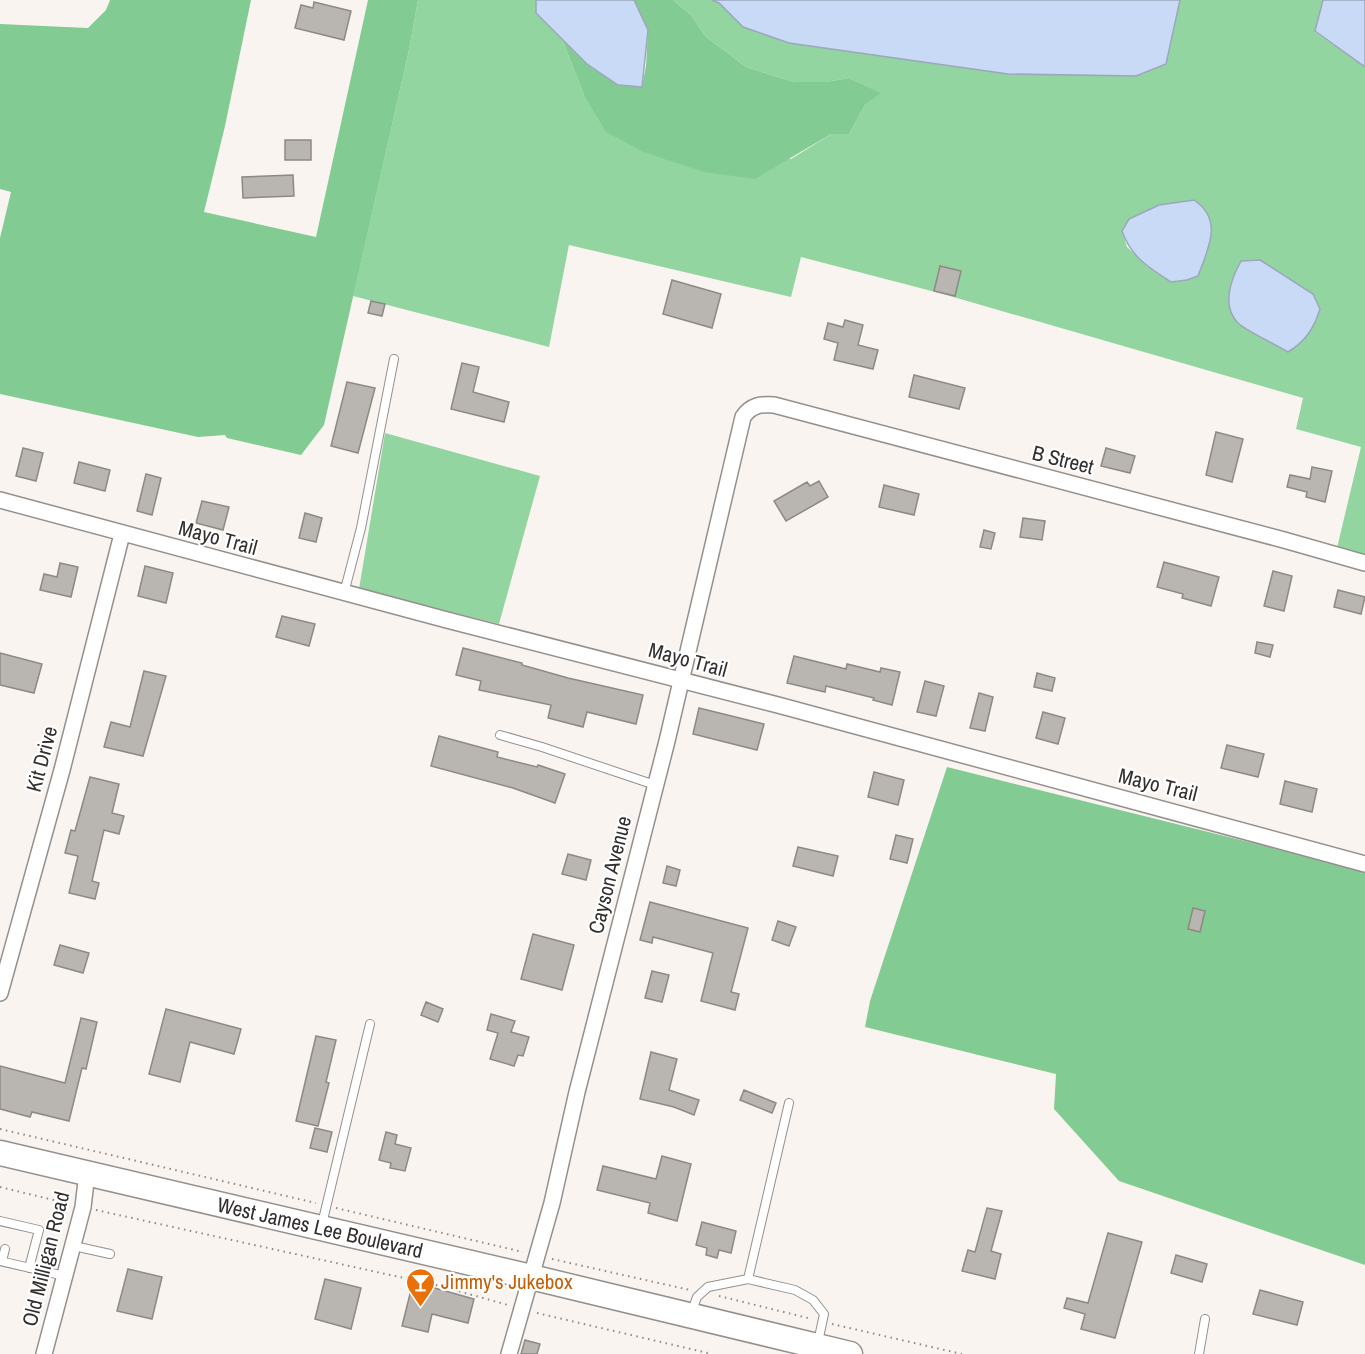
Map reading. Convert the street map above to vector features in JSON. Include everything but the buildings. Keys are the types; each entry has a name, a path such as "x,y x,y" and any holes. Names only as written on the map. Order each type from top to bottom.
{"main road":[{"name":"West James Lee Boulevard","path":"0,1153 87,1173 323,1217 534,1266 691,1317 850,1354"}],"street":[{"name":"B Street","path":"752,408 760,404 774,405 1365,563"},
{"name":"Cayson Avenue","path":"509,1354 552,1203 577,1092 681,681 743,417 752,408"},
{"name":"Mayo Trail","path":"0,500 344,593 790,708 1365,864"},
{"name":"Kit Drive","path":"0,993 62,770 122,534"},
{"name":"Old Milligan Road","path":"44,1354 74,1246 83,1207 87,1173"}],"lane":[{"path":"344,593 368,493 394,359"},
{"path":"500,735 655,785"},
{"path":"323,1217 369,1024"},
{"path":"748,1279 789,1103"},
{"path":"0,1221 39,1230 29,1268"},
{"path":"8,1234 11,1224"},
{"path":"74,1246 110,1254"},
{"path":"4,1249 1,1261 65,1276"},
{"path":"691,1317 697,1297 708,1287 748,1279 795,1290 813,1300 824,1314 816,1346"},
{"path":"1199,1354 1205,1318"}],"path":[{"path":"0,1129 323,1217 534,1266 702,1292 962,1354"},
{"path":"0,1187 440,1287 712,1354"}],"green space":[{"path":"110,0 251,0 225,126 204,212 316,237 368,0 418,0 409,50 324,425 301,455 227,438 225,435 198,437 0,394 0,238 11,192 0,189 0,24 88,28 106,10"},
{"path":"418,0 536,0 536,13 562,39 584,95 791,159 831,134 849,134 865,105 880,93 849,78 825,82 794,82 746,67 705,36 691,15 673,0 712,0 719,3 743,27 789,43 1008,74 1136,76 1166,64 1180,0 1323,0 1315,32 1365,67 1365,555 1337,548 1361,447 1296,429 1303,398 943,294 801,257 791,297 569,245 549,347 353,296 409,50","holes":["1194,200 1148,267 1127,247 1122,231 1130,219 1159,205"]},
{"path":"634,0 673,0 691,15 705,36 746,67 794,82 825,82 849,78 881,93 865,105 849,134 831,134 755,179 704,172 643,152 606,132 584,95 562,39 587,64 642,87 648,30"},
{"path":"385,433 540,476 499,624 359,589"},
{"path":"947,767 1365,871 1365,1265 1119,1181 1054,1109 1056,1074 865,1027 870,1001"}],"water":[{"path":"536,0 634,0 648,30 642,87 618,85 587,64 536,13"},
{"path":"712,0 1180,0 1166,64 1136,76 1008,74 789,43 743,27 719,3"},
{"path":"1323,0 1365,0 1365,67 1315,31"},
{"path":"1194,200 1209,217 1211,235 1209,245 1198,276 1171,282 1135,255 1122,231 1129,219 1159,205"},
{"path":"1260,260 1313,294 1320,309 1308,334 1288,352 1242,326 1230,309 1229,292 1241,261"}],"place":[{"name":"Jimmy's Jukebox","path":"420,1308"}]}
